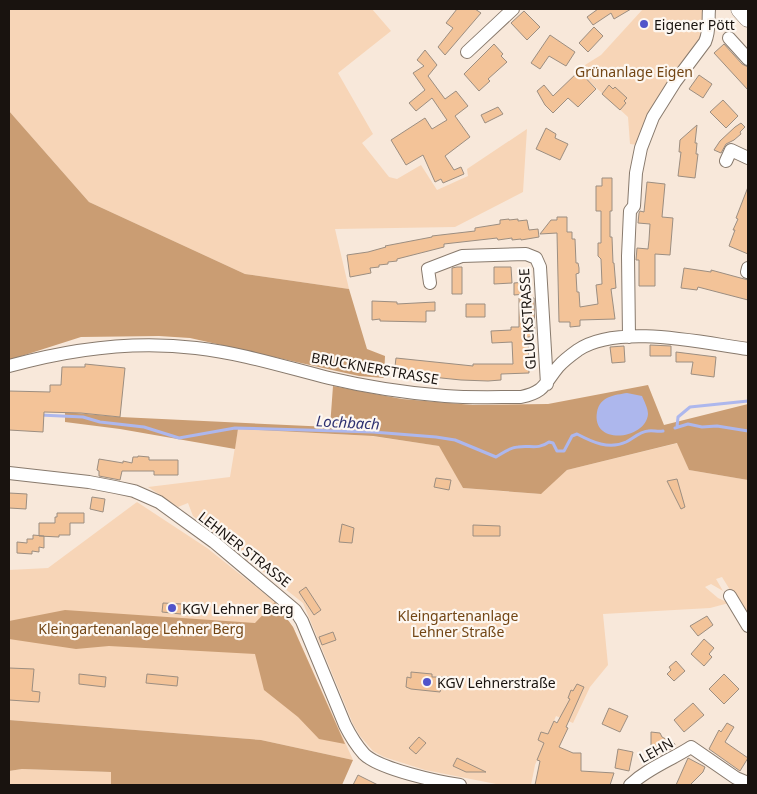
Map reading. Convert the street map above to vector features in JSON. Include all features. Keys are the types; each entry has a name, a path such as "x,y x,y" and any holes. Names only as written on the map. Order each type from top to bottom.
{"main road":[{"path":"740,9 748,18"}],"street":[{"path":"629,336 628,256 630,212 634,206 636,173 641,148 658,108 708,36 710,24 708,10"},
{"path":"467,52 505,11"},
{"path":"730,38 748,58"},
{"path":"726,161 731,150 748,158"},
{"name":"GLUCKSTRASSE","path":"430,283 428,269 462,256 526,254 536,258 540,267 547,384"},
{"path":"748,268 748,272"},
{"name":"BRUCKNERSTRASSE","path":"9,366 65,352 100,347 174,346 258,359 330,378 380,388 437,395 521,397 540,390 547,384 557,368 568,356 585,345 600,341 629,336 667,337 748,349"},
{"name":"LEHNER STRASSE","path":"9,473 89,482 115,487 134,491 159,502 214,542 295,610 302,621 345,725 366,756 406,772 460,785"},
{"path":"730,596 748,626"},
{"name":"LEHN","path":"630,785 646,772 691,747 736,778 748,783"}],"green space":[{"path":"9,9 372,9 391,31 338,73 373,134 362,143 389,177 397,179 421,165 437,190 468,176 467,169 527,129 523,192 455,227 335,229 349,289 245,274 89,202 9,111"},
{"name":"Grünanlage Eigen","path":"643,9 702,9 702,35 637,145 630,144 628,117 577,70 601,55"},
{"path":"9,111 89,202 245,274 349,289 367,349 385,356 384,378 359,376 190,338 159,336 81,337 9,360"},
{"path":"648,385 664,425 748,404 748,480 689,470 677,443 567,470 541,494 463,488 439,446 373,436 238,429 235,449 120,429 65,422 65,412 120,417 330,427 333,386 402,399 473,405 548,404"},
{"name":"Kleingartenanlage Lehner Straße","path":"238,429 371,436 440,446 463,488 540,494 567,470 678,443 689,470 748,480 748,619 722,577 716,579 723,591 711,584 705,587 718,598 729,603 710,608 603,614 608,665 590,687 573,723 556,716 535,765 531,785 501,785 425,770 384,757 373,751 360,736 353,724 303,603 193,516 188,503 178,507 148,487 230,477"},
{"name":"Kleingartenanlage Lehner Berg","path":"137,502 207,548 275,602 293,627 353,760 261,740 9,720 9,570 48,568"},
{"path":"275,602 293,627 345,744 319,739 298,717 264,690 255,654 109,646 76,649 9,639 9,621 65,610 255,623"},
{"path":"9,720 261,740 353,760 342,785 111,785 111,772 22,769 9,771"},
{"path":"22,769 111,772 111,785 9,785 9,771"}],"water":[{"path":"627,393 642,396 648,412 645,423 629,434 620,436 602,430 597,423 597,412 601,403 609,397"}],"building":[{"path":"457,9 475,9 481,13 445,55 438,47 453,28 446,23"},
{"path":"598,9 631,9 614,19 611,13 593,25 587,17"},
{"path":"524,11 540,27 527,40 511,23"},
{"path":"594,27 603,36 588,52 579,43"},
{"path":"550,35 575,52 566,66 549,56 540,69 531,63"},
{"path":"494,44 507,62 488,79 490,81 479,91 464,74"},
{"path":"724,44 742,64 748,67 748,90 714,53"},
{"path":"425,50 437,65 428,76 445,99 456,91 468,106 455,116 470,137 445,156 454,170 461,167 464,174 443,183 441,179 435,182 423,155 406,165 391,140 425,118 432,129 447,120 432,98 416,111 409,103 425,90 413,73 424,66 417,60"},
{"path":"579,71 596,89 578,107 568,98 553,113 545,105 537,91 544,85 553,96"},
{"path":"699,75 712,84 703,98 689,89"},
{"path":"609,85 613,89 615,87 627,98 624,101 626,103 620,110 602,94"},
{"path":"723,100 738,116 726,128 710,112"},
{"path":"498,107 503,114 485,123 481,115"},
{"path":"741,123 745,127 740,132 741,134 726,144 721,153 714,150 720,141"},
{"path":"697,125 695,143 697,143 696,154 698,154 695,178 678,176 681,152 679,152 680,140"},
{"path":"546,128 556,134 555,138 568,144 560,160 536,149"},
{"path":"602,178 612,178 610,237 612,237 616,288 611,289 615,319 580,320 580,326 570,327 570,322 559,322 557,233 540,234 551,220 557,220 557,217 567,217 567,232 572,232 572,239 575,239 576,263 578,263 579,268 579,273 576,274 577,292 579,292 580,307 598,304 596,285 602,284 601,259 598,256 598,243 601,243 601,211 596,211 596,186 602,186"},
{"path":"647,182 665,184 662,217 673,218 670,255 655,254 655,286 639,286 639,260 636,260 637,248 648,249 649,240 650,224 638,223 640,211 644,212"},
{"path":"748,187 748,254 729,246 738,219 736,218"},
{"path":"500,220 527,220 529,230 538,229 539,237 521,240 512,240 512,238 498,240 497,238 444,244 444,247 370,268 371,273 350,277 347,255 368,252 385,246 432,236 475,231 475,228 500,224"},
{"path":"462,267 462,294 452,294 452,268"},
{"path":"494,267 511,267 512,283 494,284"},
{"path":"684,268 711,272 711,270 748,280 748,300 698,287 697,290 681,288"},
{"path":"525,282 526,294 514,295 514,283"},
{"path":"519,298 534,298 535,337 528,337 529,373 501,374 501,380 488,381 394,375 396,358 473,366 473,364 513,364 512,342 492,343 491,331 511,330 511,327 519,327"},
{"path":"372,301 397,302 397,304 435,302 435,311 426,311 426,322 372,320"},
{"path":"466,304 485,304 485,317 466,317"},
{"path":"650,345 671,346 671,356 650,356"},
{"path":"624,346 625,362 612,363 610,347"},
{"path":"676,352 716,357 714,377 691,374 693,362 676,362"},
{"path":"85,364 125,368 120,417 44,412 43,432 9,430 9,391 50,392 50,385 61,385 62,367 85,367"},
{"path":"133,457 149,457 149,460 178,460 178,475 154,475 154,471 122,471 120,480 99,476 99,471 97,470 99,459 132,463"},
{"path":"436,478 451,480 449,490 434,487"},
{"path":"677,479 685,507 681,509 667,481"},
{"path":"9,493 27,494 26,509 9,508"},
{"path":"92,497 105,499 103,512 90,509"},
{"path":"57,513 84,513 84,523 70,523 70,535 59,535 59,537 39,536 39,523 55,523"},
{"path":"342,524 354,528 352,543 339,542"},
{"path":"473,525 500,526 500,536 473,536"},
{"path":"33,535 44,536 44,548 39,547 39,552 32,551 32,554 17,553 17,542 27,543 27,539 33,539"},
{"path":"306,587 321,610 314,615 299,592"},
{"name":"KGV Lehner Berg","path":"163,603 182,604 181,614 162,612"},
{"path":"707,616 713,625 698,636 690,626"},
{"path":"333,632 336,640 322,645 319,637"},
{"path":"704,639 714,648 709,654 712,657 704,666 691,654"},
{"path":"676,661 685,671 674,681 667,674 671,670 669,667"},
{"path":"9,668 34,669 32,691 40,692 39,702 9,700"},
{"name":"KGV Lehnerstraße","path":"411,672 432,674 432,677 453,677 444,688 441,688 440,692 411,689 406,687 407,677 411,678"},
{"path":"79,674 106,677 105,687 79,684"},
{"path":"147,674 178,677 177,686 146,683"},
{"path":"724,674 739,689 724,704 709,689"},
{"path":"577,684 584,687 559,747 573,753 581,753 581,771 614,773 610,785 535,785 540,761 537,760 544,743 538,740 541,732 548,734 554,721 557,723 570,699 568,698 571,690 573,691"},
{"path":"693,703 704,715 684,732 674,720"},
{"path":"609,708 628,716 620,732 602,724"},
{"path":"727,723 734,727 725,742 748,758 740,771 709,749 719,730 721,732"},
{"path":"651,732 660,733 662,737 675,744 673,748 667,751 651,745"},
{"path":"419,737 426,743 416,754 409,748"},
{"path":"618,749 633,752 629,771 615,768"},
{"path":"457,758 486,772 466,772 453,766"},
{"path":"688,758 705,767 703,772 690,785 676,785"},
{"path":"358,775 378,785 353,785"}],"waterway":[{"path":"677,427 678,417 690,407 748,401"},
{"name":"Lochbach","path":"40,415 83,417 100,422 144,427 179,438 235,428 373,432 436,437 455,440 496,457 512,448 538,447 549,442 553,443 557,451 564,451 572,436 577,434 601,444 613,445 626,442 645,432 663,431"},
{"name":"Lochbach","path":"675,428 688,424 748,431"}],"place":[{"name":"Eigener Pött","path":"644,24"},
{"name":"KGV Lehner Berg","path":"172,608"},
{"name":"KGV Lehnerstraße","path":"427,682"}]}
